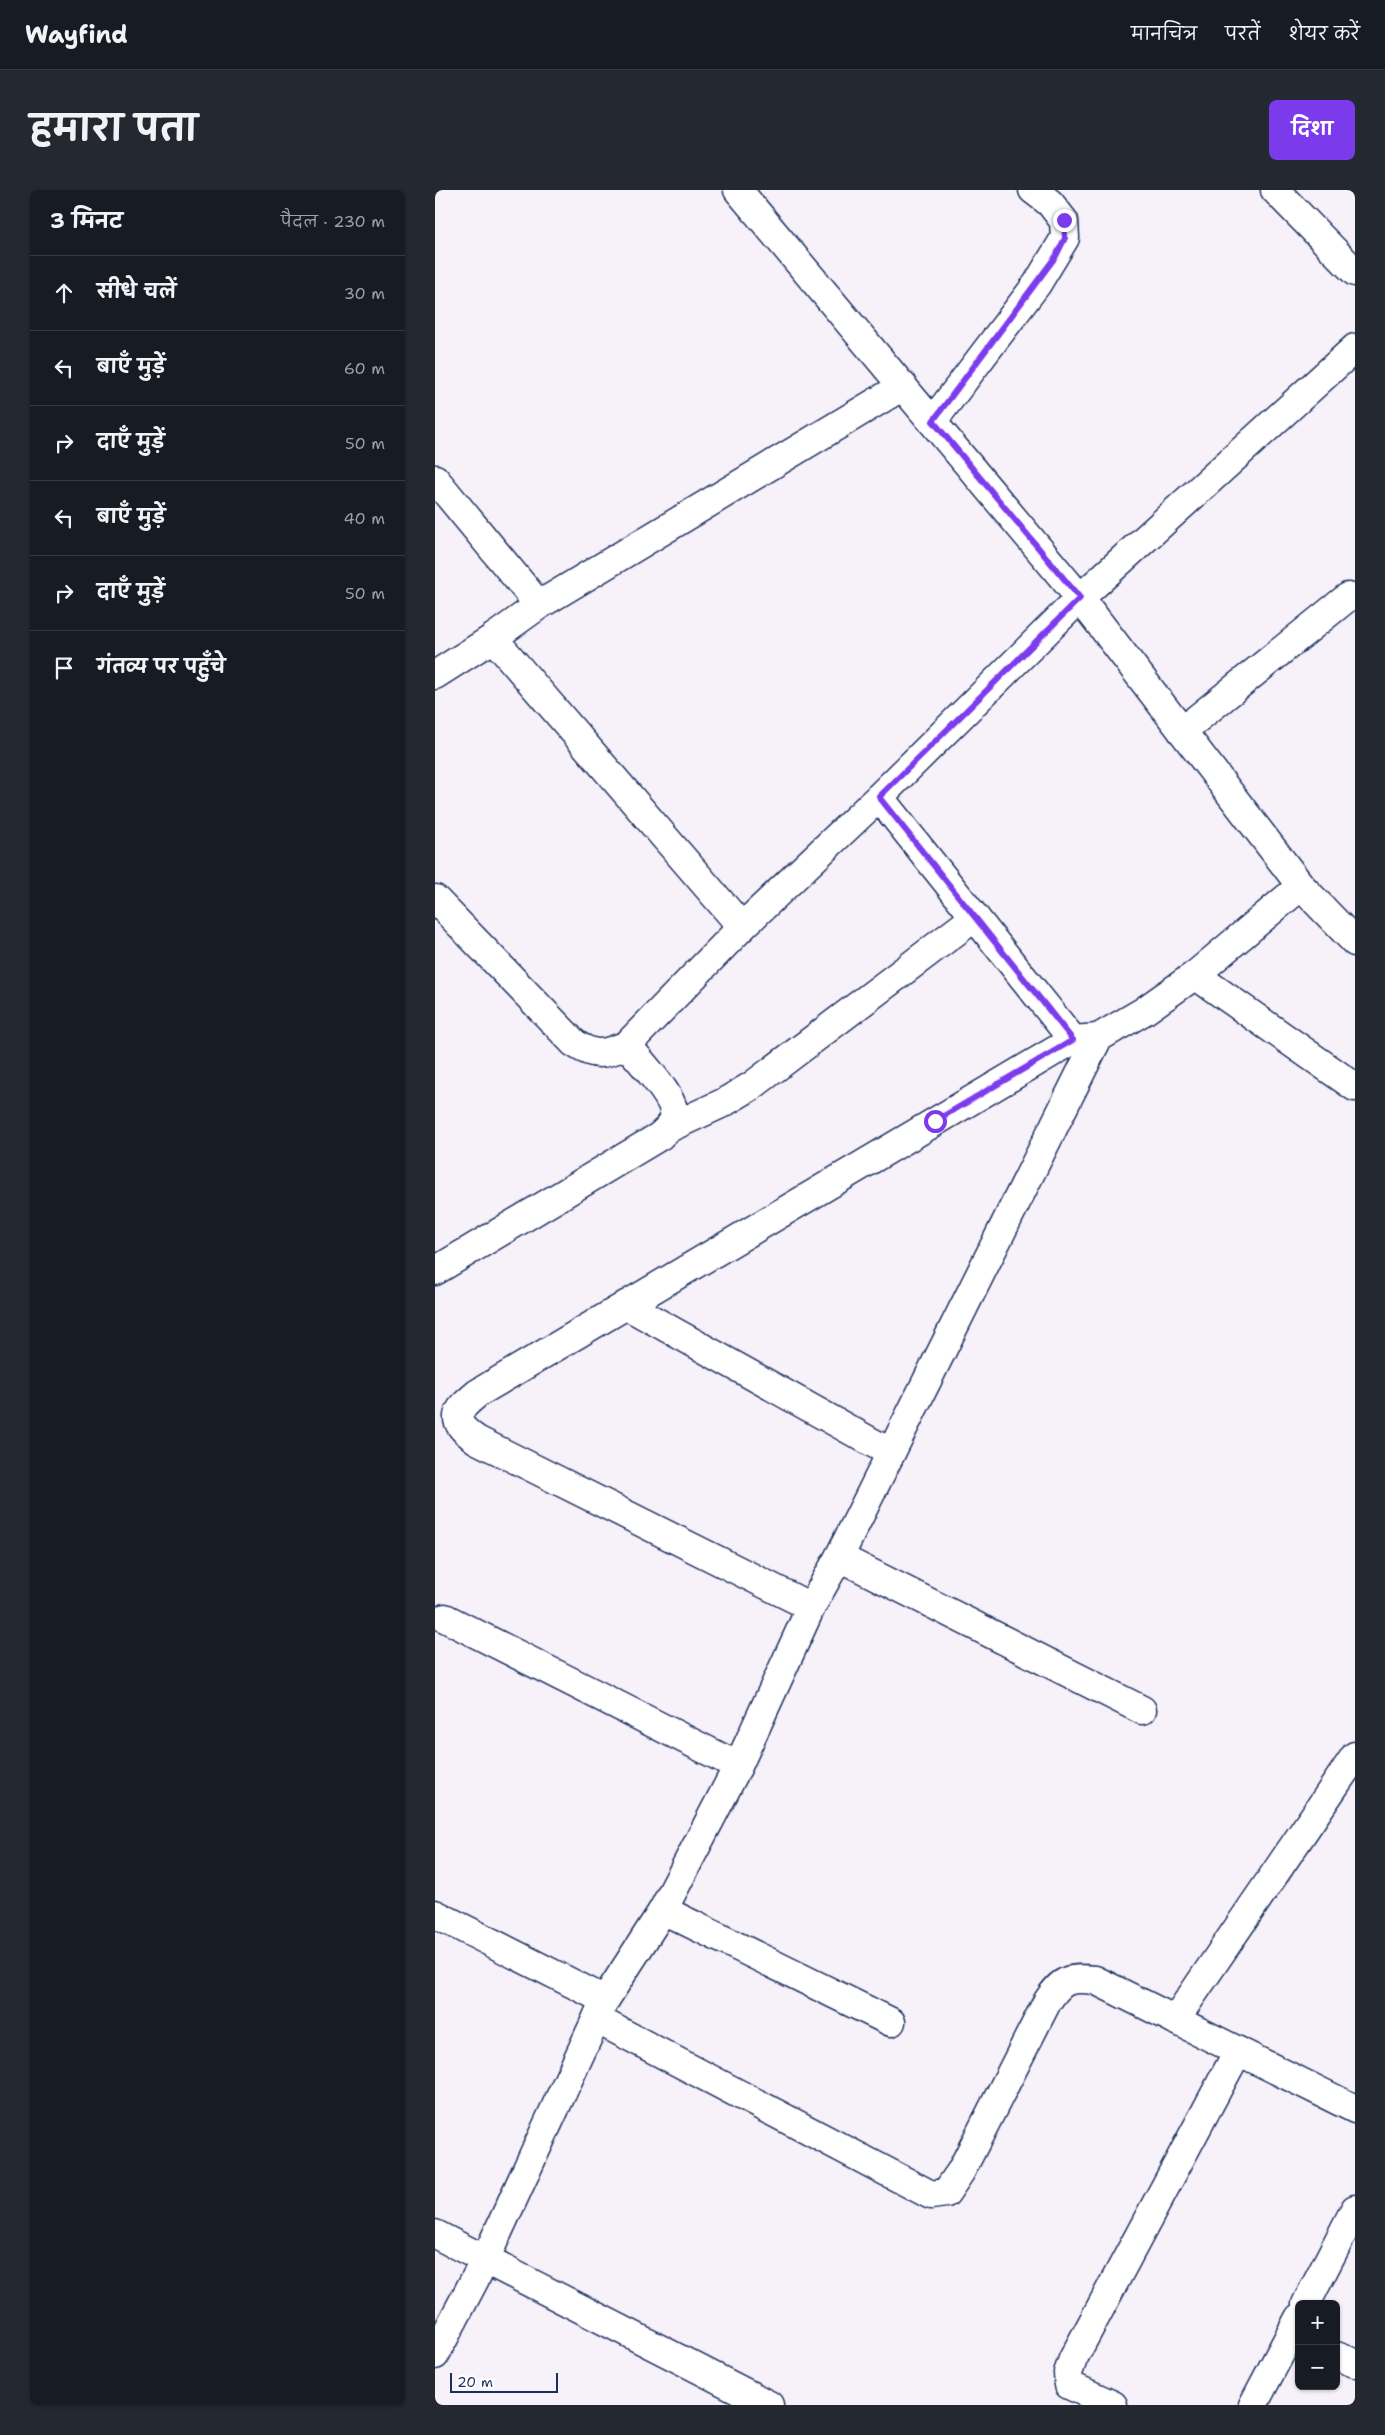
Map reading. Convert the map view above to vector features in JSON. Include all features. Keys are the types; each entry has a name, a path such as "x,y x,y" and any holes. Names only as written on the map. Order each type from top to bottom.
{"street":[{"path":"738,190 1080,598 1301,886 1355,942"},
{"path":"933,421 1037,284 1065,238 1064,220 1051,203 1033,190"},
{"path":"1275,190 1355,272"},
{"path":"435,899 574,1043 588,1053 605,1054 627,1045 742,927 879,797 1080,598 1355,348"},
{"path":"435,675 493,638 539,605 903,386"},
{"path":"435,479 539,605"},
{"path":"1182,731 1348,597"},
{"path":"493,638 742,927"},
{"path":"879,797 975,917 1085,1039"},
{"path":"463,1430 458,1420 460,1408 478,1393 1085,1039 1144,1011 1195,976 1301,886"},
{"path":"435,1271 660,1136 669,1128 723,1103 753,1085 975,917"},
{"path":"1195,976 1355,1087"},
{"path":"435,2355 485,2260 602,2010 663,1910 739,1766 811,1607 839,1558 891,1453 1085,1039"},
{"path":"627,1045 673,1104 674,1118 669,1128"},
{"path":"626,1305 891,1453"},
{"path":"435,1421 463,1430 477,1440 811,1607"},
{"path":"839,1558 1142,1710"},
{"path":"445,1618 739,1766"},
{"path":"1175,2020 1355,1756"},
{"path":"663,1910 891,2022"},
{"path":"435,1914 931,2195 946,2193 961,2171 1057,1986 1074,1978 1095,1980 1355,2109"},
{"path":"1113,2405 1069,2385 1068,2374 1073,2359 1238,2051"},
{"path":"1308,2300 1355,2209"},
{"path":"435,2234 769,2405"},
{"path":"1253,2405 1295,2332"},
{"path":"1340,2357 1355,2363"}],"route":[{"path":"935,1121 1073,1040 879,797 1080,598 933,421 1037,284 1056,256 1065,238 1064,220"}]}
